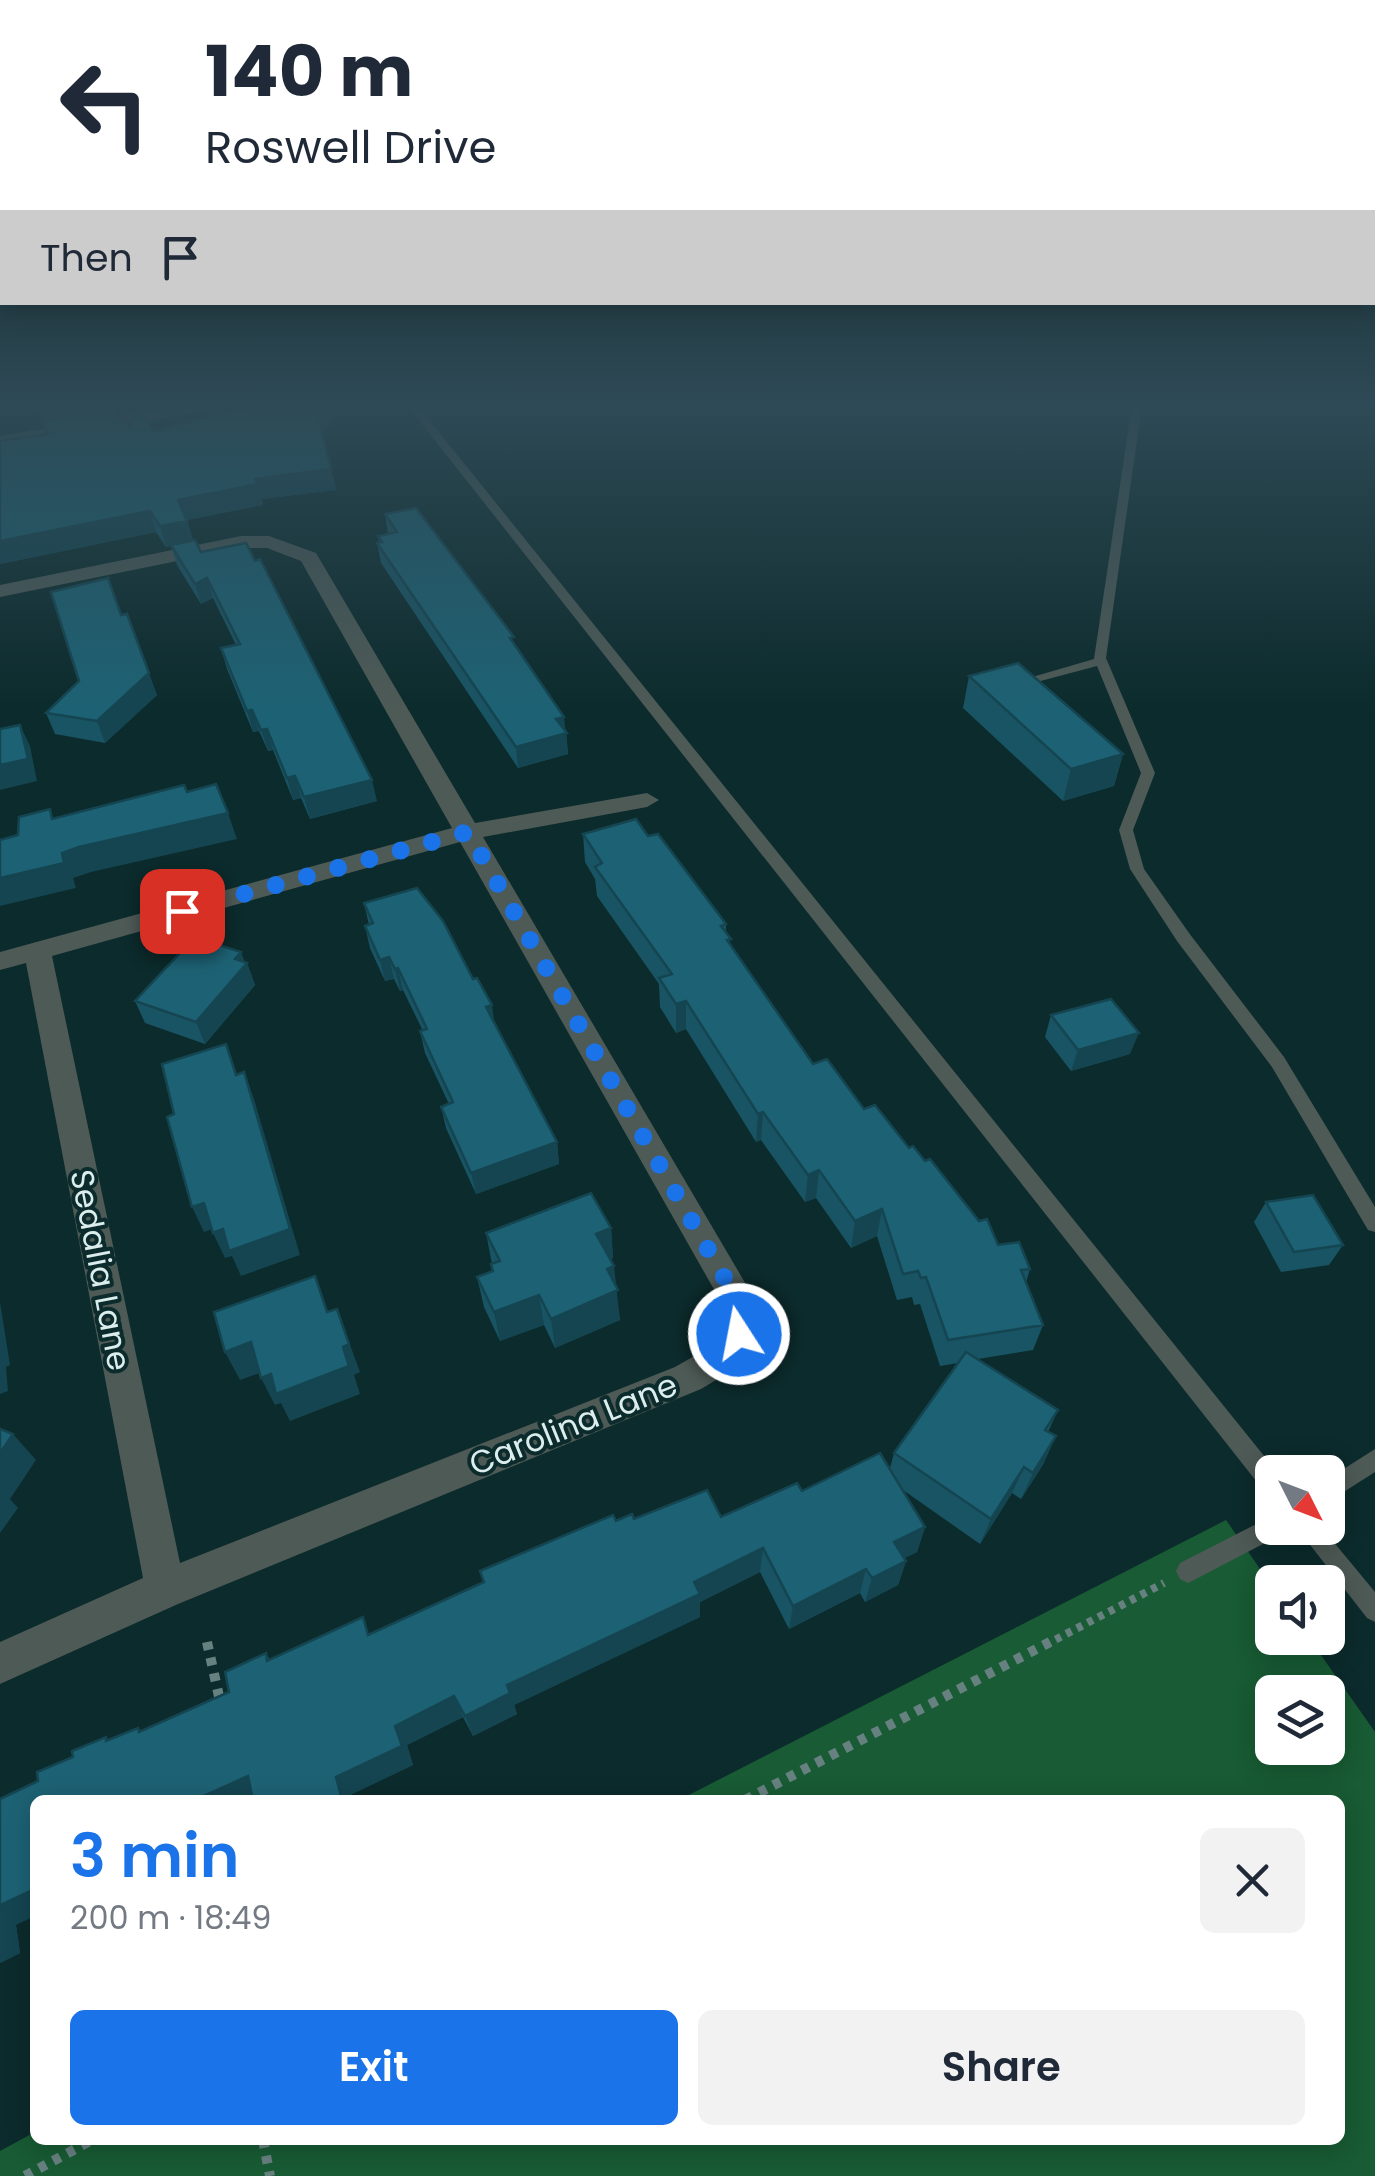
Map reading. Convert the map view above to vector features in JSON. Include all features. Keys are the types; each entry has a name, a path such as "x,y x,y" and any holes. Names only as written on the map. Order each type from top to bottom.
{"street":[{"name":"Carolina Lane","path":"0,591 241,542 269,542 309,557 732,1291 739,1334 732,1350 688,1378 165,1589 0,1663"},
{"path":"0,961 468,832 647,800"},
{"name":"Sedalia Lane","path":"38,951 165,1589"}],"lane":[{"path":"493,507 1255,1463"},
{"path":"1123,507 1101,661 1148,773 1126,830 1137,869 1278,1062 1375,1224"},
{"path":"1005,686 1101,661"},
{"path":"1345,1480 1375,1459"},
{"path":"1188,1571 1255,1535"},
{"path":"1322,1545 1375,1610"}],"path":[{"path":"755,1795 1188,1571"},
{"path":"207,1641 222,1712"},
{"path":"25,2176 83,2145"},
{"path":"264,2145 270,2176"}],"green space":[{"path":"1226,1520 1257,1565 1255,1655 1321,1655 1335,1675 1255,1675 1255,1765 1345,1765 1345,1689 1375,1732 1375,2176 0,2176 0,2151 30,2135 30,2145 1345,2145 1345,1795 689,1795"}],"building":[{"path":"0,507 181,507 187,521 160,526 150,511 0,541"},
{"path":"416,508 514,637 510,638 564,717 556,719 567,733 516,747 377,543 382,542 378,536 397,532 385,514"},
{"path":"195,540 201,552 246,543 255,561 260,559 372,780 304,797 295,776 287,778 267,729 261,730 252,710 247,711 221,648 240,644 207,578 195,584 171,545"},
{"path":"108,578 121,615 127,614 149,673 97,721 46,713 79,681 51,592"},
{"path":"1018,663 1123,754 1071,769 969,676"},
{"path":"20,725 28,759 0,765 0,729"},
{"path":"216,784 228,813 79,847 62,853 64,863 0,878 0,840 18,835 19,817 50,809 52,819 184,785 187,792"},
{"path":"636,819 648,836 658,834 726,924 721,926 731,939 727,940 813,1064 827,1059 864,1109 875,1105 909,1148 913,1146 925,1161 930,1159 979,1221 987,1219 998,1245 1019,1242 1030,1269 1021,1270 1043,1325 948,1340 926,1277 921,1278 918,1271 903,1274 882,1209 855,1221 819,1170 808,1175 763,1112 758,1114 686,1001 676,1004 659,978 672,974 595,867 602,863 583,834"},
{"path":"417,888 443,921 473,979 477,978 492,1005 486,1007 557,1142 471,1173 441,1107 453,1102 420,1031 427,1029 398,968 389,957 380,960 365,926 373,923 364,903"},
{"path":"195,937 241,952 235,959 247,963 196,1022 135,1001"},
{"path":"1111,999 1139,1033 1078,1050 1051,1015"},
{"path":"226,1044 236,1075 244,1072 290,1229 229,1251 223,1229 213,1233 204,1203 192,1207 167,1117 174,1114 162,1064"},
{"path":"591,1193 611,1228 596,1234 614,1266 607,1269 618,1290 551,1319 539,1295 494,1312 477,1277 493,1271 491,1264 500,1261 486,1233"},
{"path":"1313,1195 1343,1245 1294,1252 1266,1202"},
{"path":"315,1276 327,1312 337,1309 349,1344 343,1347 349,1366 276,1394 271,1374 261,1378 251,1342 225,1352 214,1312"},
{"path":"966,1352 1058,1410 1045,1430 1056,1436 1033,1473 1024,1467 991,1519 894,1453"},
{"path":"0,1429 13,1434 0,1453"},
{"path":"880,1453 925,1527 894,1542 906,1561 872,1578 866,1569 793,1606 763,1548 694,1582 700,1594 507,1685 510,1693 465,1716 454,1696 395,1726 402,1746 336,1777 341,1795 252,1795 248,1776 206,1795 30,1795 30,1891 0,1905 0,1799 38,1781 37,1772 73,1757 72,1751 106,1737 106,1741 138,1728 139,1732 229,1692 225,1672 266,1653 267,1661 363,1617 368,1635 484,1582 480,1571 613,1515 616,1521 632,1514 634,1519 707,1490 721,1517 797,1483 802,1491"}],"route":[{"path":"182,911 468,832 732,1291 739,1334"}]}
